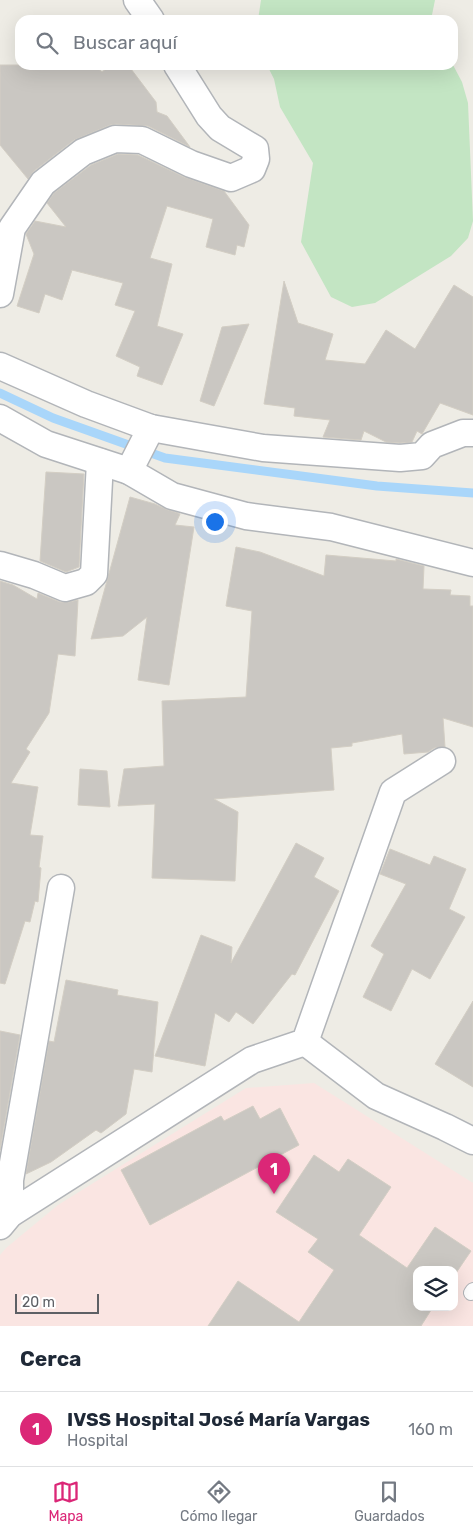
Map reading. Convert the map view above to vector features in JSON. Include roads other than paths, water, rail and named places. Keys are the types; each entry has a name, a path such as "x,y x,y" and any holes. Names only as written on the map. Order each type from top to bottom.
{"street":[{"path":"137,0 148,15"},
{"path":"0,294 12,228 43,183 83,152 115,139 142,140 190,164 231,178 252,169 256,159 255,149 220,128 209,116 180,70"},
{"path":"0,366 86,404 151,428 263,448 400,458 422,456 432,445 463,433 473,433"},
{"path":"0,418 46,444 129,471 172,496 246,516 331,527 473,563"},
{"path":"129,471 151,428"},
{"path":"0,565 34,575 65,588 86,582 94,574 100,462"},
{"path":"305,1042 393,792 442,761"},
{"path":"5,1220 10,1180 61,888"},
{"path":"305,1042 376,1096 473,1141"},
{"path":"5,1220 252,1060 305,1042"}],"waterway":[{"path":"0,393 53,418 165,458 377,486 473,493"}],"place":[{"name":"IVSS Hospital José María Vargas","path":"274,1194"}]}
